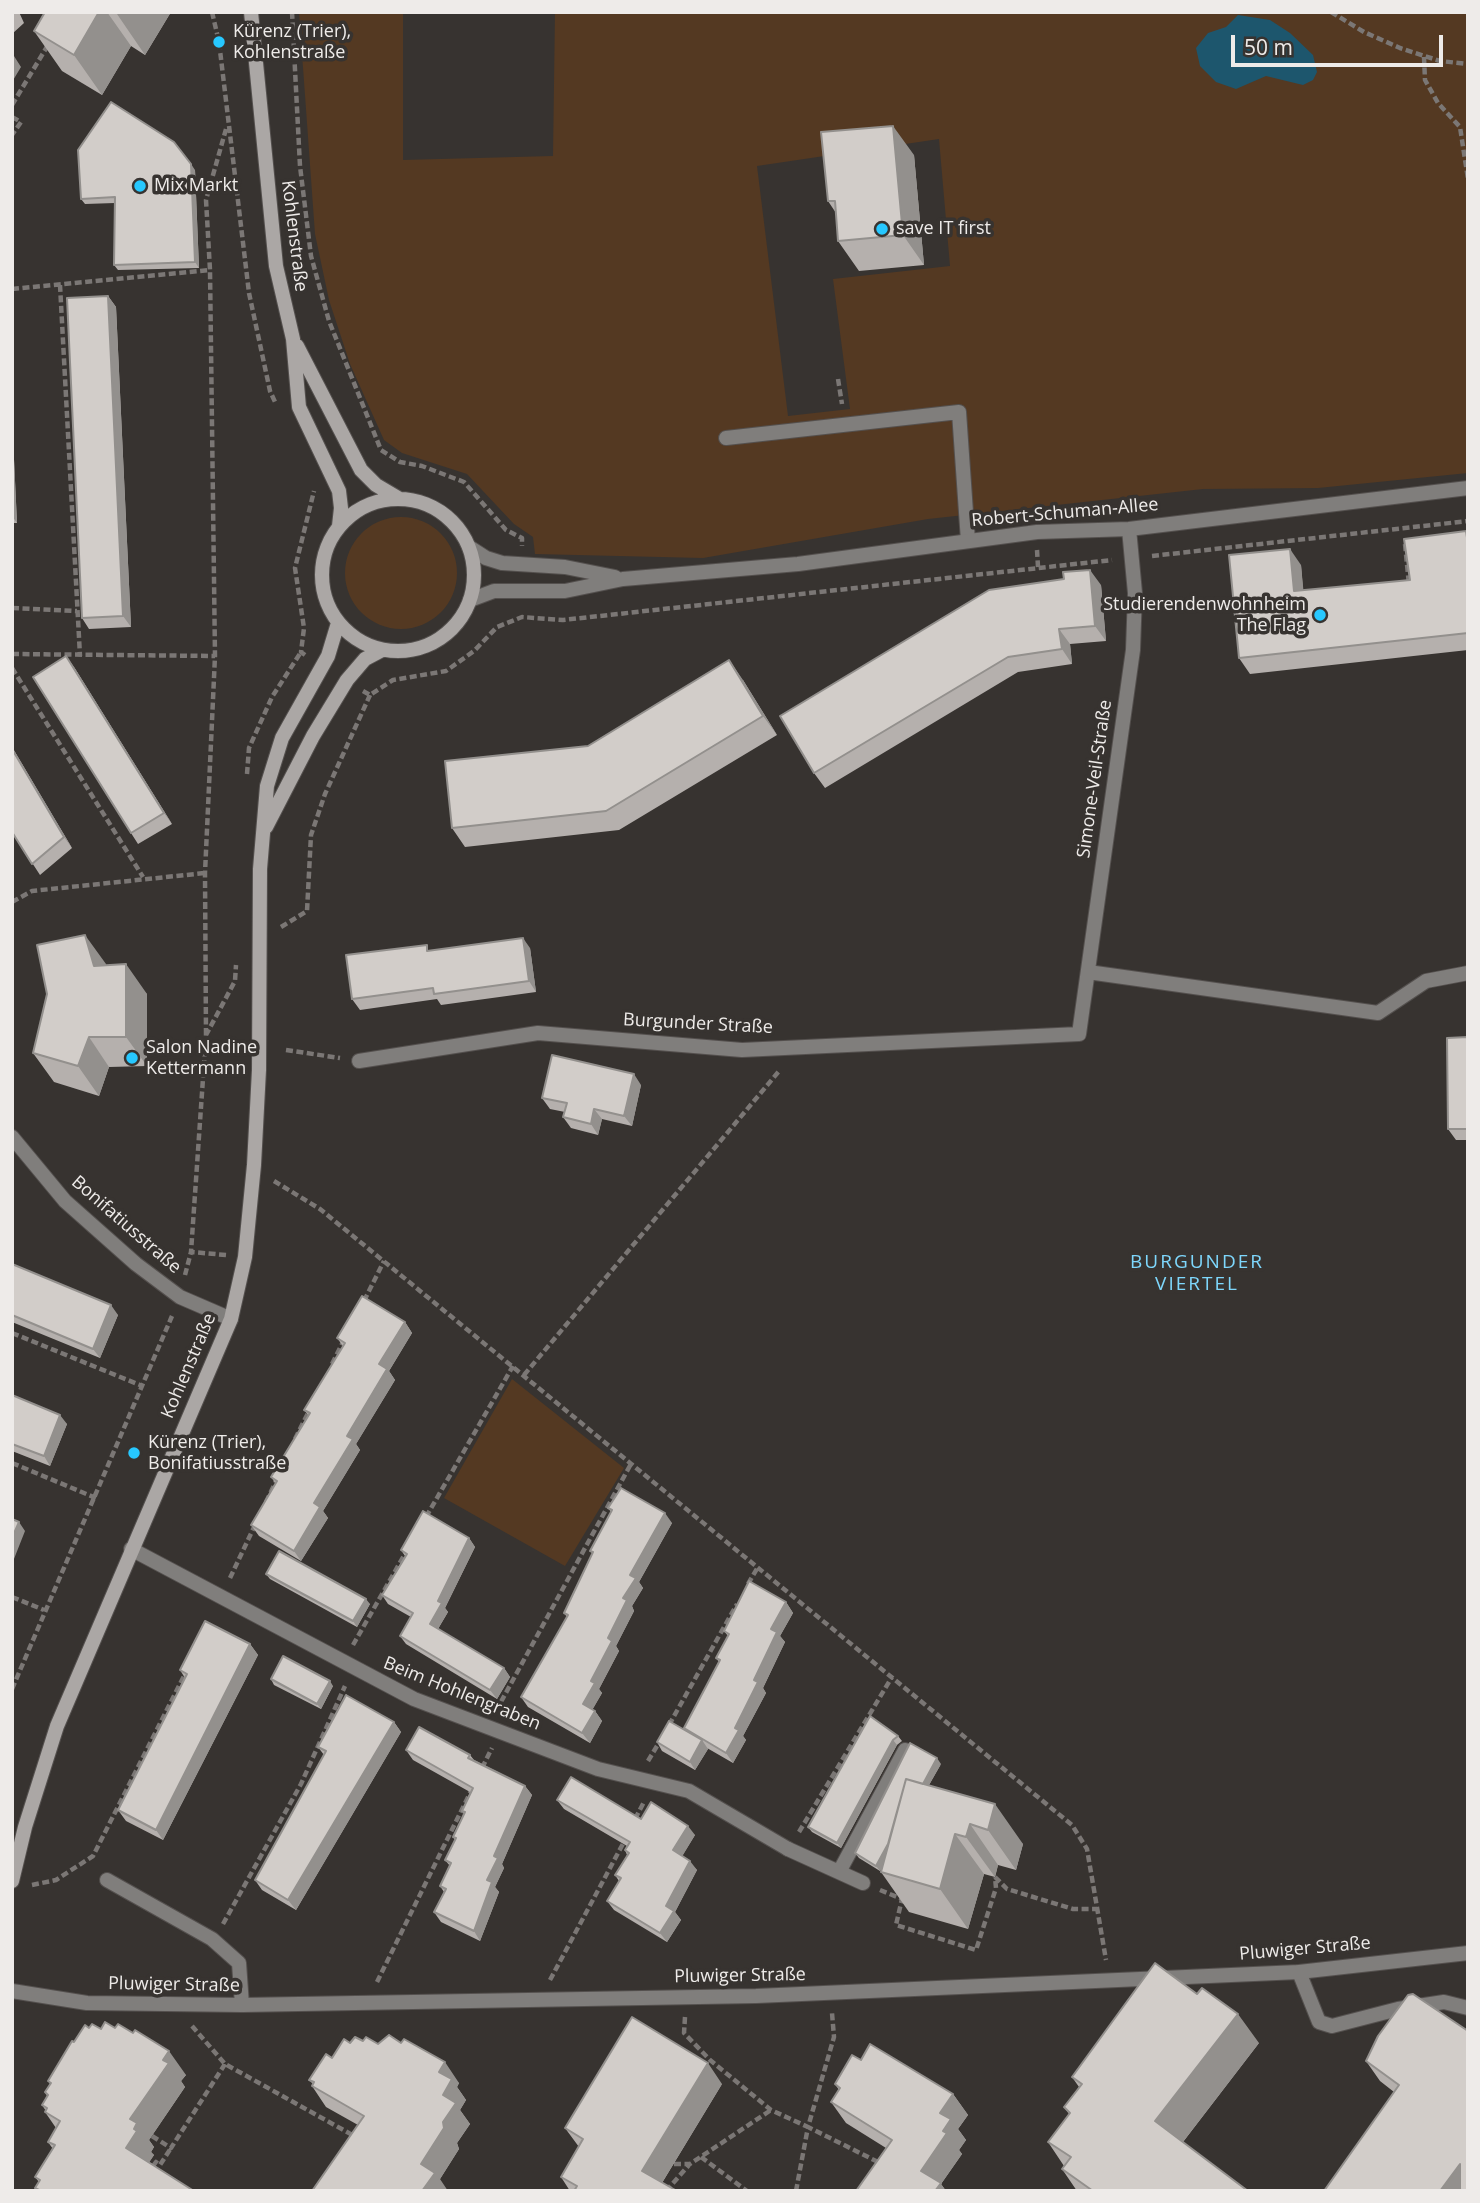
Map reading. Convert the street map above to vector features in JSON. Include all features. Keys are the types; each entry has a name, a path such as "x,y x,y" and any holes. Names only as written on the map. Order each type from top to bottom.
{"main road":[{"name":"Kohlenstraße","path":"251,12 276,266 293,339 299,407 341,497 339,526"},
{"name":"Kohlenstraße","path":"293,339 361,470 376,485 399,498 421,502 441,512 457,527 469,547"},
{"name":"Kohlenstraße","path":"18,1884 25,1827 57,1726 231,1319 245,1257 254,1166 260,1070 258,940 262,835 272,763 291,719 332,649 338,623 327,603 321,574 327,545 339,526 366,505 399,498"},
{"path":"338,623 354,638 382,650 411,650 439,640 455,625 470,600 474,573 469,547"},
{"name":"Kohlenstraße","path":"262,835 313,736 347,680 365,659 382,650"}],"street":[{"path":"726,438 959,412 968,541"},
{"name":"Robert-Schuman-Allee","path":"470,600 494,591 565,591 623,579 798,564 1037,532 1129,529 1468,488"},
{"name":"Simone-Veil-Straße","path":"1079,1034 1133,650 1135,593 1129,529"},
{"name":"Robert-Schuman-Allee","path":"469,547 492,560 565,567 623,579"},
{"path":"1088,972 1378,1013 1426,981 1468,973"},
{"name":"Burgunder Straße","path":"359,1061 538,1032 743,1049 1079,1034"},
{"name":"Bonifatiusstraße","path":"12,1137 65,1201 180,1297 231,1319"},
{"name":"Beim Hohlengraben","path":"131,1549 414,1699 598,1769 689,1791 789,1849 863,1883"},
{"path":"839,1872 905,1750"},
{"path":"107,1880 212,1939 239,1963 242,2005"},
{"name":"Pluwiger Straße","path":"12,1992 86,2003 242,2005 831,1994 1299,1972 1468,1953"},
{"path":"1299,1972 1319,2022 1332,2026 1398,2009 1444,2002 1468,2008"}],"path":[{"path":"212,12 249,293 270,391 281,415"},
{"path":"292,12 300,166 311,256 349,375 381,450 400,463 422,466 464,482 506,530 522,538 523,565"},
{"path":"1331,12 1377,39 1424,57 1468,64"},
{"path":"12,104 51,41 43,36"},
{"path":"1424,57 1426,80 1438,103 1460,127 1468,179"},
{"path":"12,117 21,122 12,135"},
{"path":"12,1689 44,1610 96,1498 140,1385 180,1297 191,1252 206,1035 205,873 215,656 210,270 206,200 228,125"},
{"path":"12,289 210,270"},
{"path":"60,285 80,656"},
{"path":"246,787 248,748 272,698 301,652 304,628 295,568 315,488"},
{"path":"258,940 307,911 311,835 325,794 370,695 394,680 446,671 474,651 497,626 522,617 563,620 1468,521"},
{"path":"1405,544 1411,597"},
{"path":"522,617 523,592"},
{"path":"12,608 77,611"},
{"path":"301,652 323,666"},
{"path":"12,654 215,656"},
{"path":"12,668 143,877"},
{"path":"347,680 370,695"},
{"path":"12,902 32,891 143,877 205,873"},
{"path":"206,1035 235,981 236,956"},
{"path":"524,1375 799,1047"},
{"path":"286,1050 359,1061"},
{"path":"254,1166 320,1209 1072,1825 1087,1849 1110,1979"},
{"path":"191,1252 245,1257"},
{"path":"360,1308 384,1261"},
{"path":"331,1366 349,1331"},
{"path":"12,1333 140,1385"},
{"path":"423,1522 513,1366"},
{"path":"291,1448 313,1401"},
{"path":"366,2002 494,1729 632,1462"},
{"path":"12,1463 96,1498"},
{"path":"264,1507 280,1472"},
{"path":"221,1597 258,1518"},
{"path":"364,1624 410,1546"},
{"path":"745,1591 758,1567"},
{"path":"12,1597 44,1610"},
{"path":"656,1747 738,1603"},
{"path":"18,1884 56,1880 93,1856 190,1662"},
{"path":"212,1939 239,1899 301,1784 353,1668"},
{"path":"812,1810 892,1677"},
{"path":"560,1963 654,1782"},
{"path":"863,1883 902,1899 895,1926 976,1950 996,1888 995,1877 1007,1889 1073,1909 1097,1909"},
{"path":"796,2191 808,2127 834,2037 831,1994"},
{"path":"687,1996 684,2033 727,2075 771,2110 880,2164"},
{"path":"179,2003 191,2025 225,2064 362,2140 358,2146"},
{"path":"149,2172 156,2162 160,2165 225,2064"},
{"path":"666,2191 690,2164 771,2110"},
{"path":"152,2136 171,2148"},
{"path":"701,2157 747,2191"},
{"path":"674,2164 690,2164"},
{"path":"153,2166 163,2172"}],"shaded area":[{"path":"299,12 403,12 403,160 553,156 555,12 1468,12 1468,473 1318,488 1203,489 928,519 703,558 535,554 533,537 514,524 467,474 402,453 384,440 350,364 329,300 315,234","holes":["939,139 950,266 833,279 850,409 788,416 757,166"]},
{"path":"401,517 422,521 441,533 453,552 457,573 453,594 441,613 422,625 401,629 380,625 361,613 349,594 345,573 349,552 361,533 380,521"},
{"path":"512,1379 624,1468 565,1566 444,1498"}],"water":[{"path":"1238,15 1270,20 1290,33 1313,55 1317,72 1313,80 1303,85 1266,76 1236,89 1216,82 1200,66 1196,48 1208,33 1226,27"}],"building":[{"path":"45,12 99,12 74,55 34,31"},
{"name":"Mix Markt","path":"111,102 174,142 191,164 195,262 114,265 115,197 81,199 78,150"},
{"path":"893,126 903,235 838,241 835,201 828,201 821,132"},
{"path":"108,296 123,616 82,618 67,298"},
{"path":"1466,531 1468,633 1239,658 1229,555 1290,549 1294,591 1410,580 1404,539"},
{"path":"1090,570 1095,626 1059,629 1062,649 1008,657 814,773 780,716 989,590 1064,579 1063,572"},
{"path":"66,656 164,813 131,833 33,677"},
{"path":"729,660 763,716 606,811 452,828 445,761 588,746"},
{"path":"12,749 64,837 32,864 12,832"},
{"path":"85,935 94,966 126,964 126,1037 89,1037 78,1066 33,1053 47,994 37,945"},
{"path":"523,938 529,981 434,994 433,988 352,999 346,955 427,945 427,951"},
{"path":"1468,1037 1468,1129 1448,1129 1447,1038"},
{"path":"552,1055 634,1074 624,1116 594,1109 591,1124 563,1117 567,1103 542,1098"},
{"path":"12,1264 111,1305 93,1349 12,1315"},
{"path":"362,1296 405,1322 379,1364 387,1369 347,1436 353,1439 314,1503 320,1507 294,1551 251,1525 277,1481 271,1477 310,1413 304,1410 345,1343 337,1338"},
{"path":"12,1395 60,1415 44,1456 12,1444"},
{"path":"621,1488 665,1513 630,1575 636,1578 623,1598 627,1600 608,1638 612,1641 591,1681 595,1683 583,1704 595,1711 582,1733 521,1697 568,1615 564,1613 593,1552 590,1551 612,1510 608,1508"},
{"path":"423,1511 469,1538 438,1601 442,1603 430,1624 504,1668 490,1690 400,1636 413,1613 382,1595 407,1554 401,1550"},
{"path":"12,1519 19,1522 12,1538"},
{"path":"279,1551 366,1599 353,1621 266,1574"},
{"path":"749,1581 786,1602 771,1629 777,1632 754,1680 758,1682 735,1728 739,1730 726,1753 684,1728 720,1660 716,1658 729,1634 724,1631"},
{"path":"205,1621 250,1644 156,1830 118,1810 187,1674 180,1670"},
{"path":"283,1656 330,1681 317,1704 271,1679"},
{"path":"346,1695 394,1722 288,1900 255,1880 326,1751 318,1747"},
{"path":"870,1716 898,1736 893,1740 837,1843 808,1827"},
{"path":"669,1721 702,1740 690,1762 657,1742"},
{"path":"419,1727 470,1755 468,1758 525,1786 494,1856 498,1858 487,1880 492,1882 474,1931 434,1912 446,1889 440,1886 451,1863 445,1860 456,1838 453,1837 473,1788 406,1750"},
{"path":"910,1743 937,1758 923,1784 906,1779 888,1844 876,1866 855,1853"},
{"path":"571,1777 641,1819 651,1802 688,1826 673,1850 690,1861 666,1906 674,1911 660,1933 607,1901 621,1878 615,1875 629,1853 625,1850 630,1842 557,1800"},
{"path":"906,1779 995,1804 988,1830 970,1824 966,1837 955,1834 940,1889 881,1872"},
{"path":"1155,1963 1197,1994 1202,1988 1238,2014 1155,2121 1248,2191 1093,2191 1062,2169 1071,2157 1048,2142 1070,2113 1064,2107 1082,2084 1072,2077"},
{"path":"1413,1994 1468,2031 1468,2191 1460,2191 1460,2164 1440,2191 1324,2191 1399,2085 1366,2061 1378,2036 1408,1995"},
{"path":"632,2017 708,2063 642,2171 677,2191 574,2191 577,2186 561,2177 583,2139 565,2128"},
{"path":"105,2022 115,2028 118,2024 133,2033 135,2030 169,2051 163,2060 169,2063 130,2119 137,2123 134,2129 137,2131 126,2148 194,2191 41,2191 35,2188 40,2180 35,2177 55,2145 48,2142 60,2121 45,2112 47,2108 42,2105 48,2095 45,2092 51,2083 48,2081 85,2025 89,2028 92,2024 101,2029"},
{"path":"389,2035 401,2043 404,2039 445,2062 439,2072 452,2079 443,2095 456,2103 421,2164 435,2173 422,2191 312,2191 364,2116 312,2086 314,2082 309,2080 326,2054 332,2058 344,2039 350,2043 355,2037 363,2041 366,2037 378,2044"},
{"path":"870,2044 953,2094 940,2113 951,2119 943,2131 947,2133 921,2171 941,2183 935,2191 856,2191 892,2140 831,2102 840,2088 835,2084 852,2055 861,2060"}],"place":[{"name":"Kürenz (Trier), Kohlenstraße","path":"219,42"},
{"name":"Mix Markt","path":"140,186"},
{"name":"save IT first","path":"882,229"},
{"name":"Studierendenwohnheim The Flag","path":"1320,615"},
{"name":"Salon Nadine Kettermann","path":"132,1058"},
{"name":"Kürenz (Trier), Bonifatiusstraße","path":"134,1453"}],"district":[{"name":"BURGUNDER VIERTEL","path":"1197,1274"}]}
